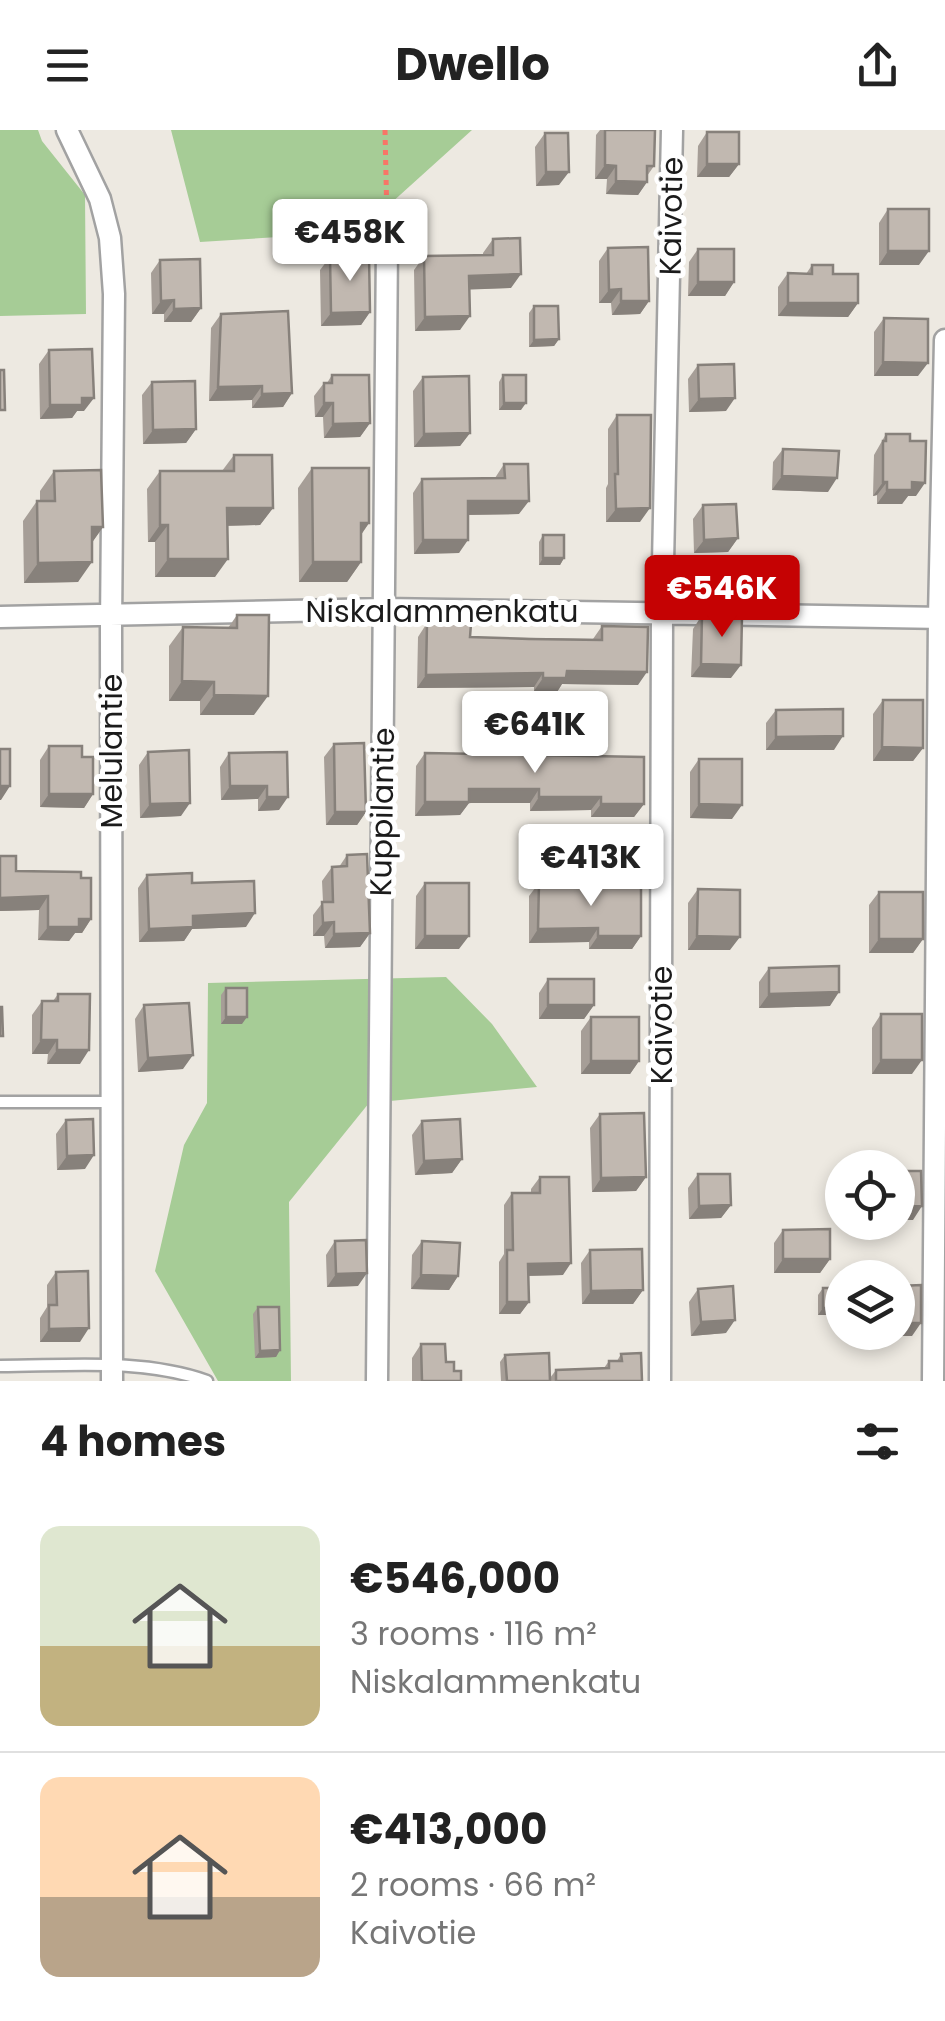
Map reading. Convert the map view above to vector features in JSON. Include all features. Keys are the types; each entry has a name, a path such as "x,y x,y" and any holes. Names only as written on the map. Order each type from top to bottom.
{"street":[{"name":"Melulantie","path":"67,130 100,199 110,238 114,294 112,1373"},
{"name":"Kaivotie","path":"660,1381 662,612 672,130"},
{"name":"Kuppilantie","path":"377,1381 387,244"},
{"path":"934,1381 945,340"},
{"name":"Niskalammenkatu","path":"0,616 384,610 942,618"}],"lane":[{"path":"0,1102 111,1102"},
{"path":"0,1366 185,1373 207,1381"}],"path":[{"path":"385,130 387,244"}],"green space":[{"path":"0,130 38,130 42,141 85,195 86,314 0,316"},
{"path":"171,130 472,130 359,232 200,242"},
{"path":"446,977 492,1024 537,1087 369,1103 289,1202 291,1381 218,1381 155,1271 184,1145 207,1103 208,983"}],"building":[{"path":"605,130 655,130 654,166 647,166 647,182 616,181 616,166 605,165"},
{"path":"707,132 739,132 739,164 707,164"},
{"path":"545,133 568,133 569,172 546,172"},
{"path":"888,209 929,209 929,251 888,251"},
{"path":"520,238 521,274 469,276 470,316 425,317 424,256 493,255 493,239"},
{"path":"648,247 649,301 621,301 621,289 609,290 608,248"},
{"path":"698,249 734,249 734,282 698,282"},
{"path":"369,256 370,312 331,313 330,257"},
{"path":"200,259 201,308 174,309 174,300 161,301 160,260"},
{"path":"812,265 833,265 833,274 858,274 858,303 788,303 788,273 812,274"},
{"path":"534,306 558,306 559,339 534,340"},
{"path":"288,311 292,393 262,394 262,386 218,387 221,314"},
{"path":"884,318 928,319 928,363 883,362"},
{"path":"92,349 94,398 82,398 82,405 50,405 49,350"},
{"path":"734,364 735,398 699,399 698,365"},
{"path":"0,370 4,370 5,410 0,410"},
{"path":"332,375 369,375 370,423 333,424 333,403 324,403 324,383 332,383"},
{"path":"503,375 526,375 526,403 504,403"},
{"path":"469,376 470,433 424,434 423,377"},
{"path":"195,381 196,429 153,430 152,382"},
{"path":"617,415 651,415 650,508 616,509"},
{"path":"886,434 910,434 910,441 926,441 925,483 912,482 912,490 887,490 887,482 883,482"},
{"path":"783,449 839,451 837,478 782,476"},
{"path":"234,455 272,455 273,508 227,508 228,559 168,559 168,525 160,525 160,471 234,471"},
{"path":"504,464 528,464 529,501 468,501 468,540 423,540 422,479 505,478"},
{"path":"312,468 369,468 369,523 361,523 361,562 313,562"},
{"path":"101,470 103,527 92,527 92,562 38,563 37,501 55,501 54,471"},
{"path":"736,504 738,538 704,540 703,505"},
{"path":"543,535 564,535 564,558 543,558"},
{"path":"237,615 269,615 268,696 214,695 214,682 182,681 183,627 237,628"},
{"path":"702,615 742,616 741,665 701,664"},
{"path":"427,623 471,624 470,637 529,639 602,640 602,626 648,627 647,672 567,671 566,678 543,678 543,673 426,675"},
{"path":"883,700 923,700 923,748 882,747"},
{"path":"843,709 843,736 776,737 776,710"},
{"path":"364,743 366,812 335,812 334,744"},
{"path":"49,746 82,746 82,757 93,757 93,794 49,794"},
{"path":"0,749 10,749 10,786 0,786"},
{"path":"189,750 190,803 150,804 148,752"},
{"path":"287,752 288,797 267,797 267,786 230,786 229,753"},
{"path":"425,753 644,757 644,804 601,804 601,797 539,797 539,789 469,789 469,802 425,802"},
{"path":"699,759 742,759 742,805 699,804"},
{"path":"367,854 370,933 334,934 334,922 323,923 322,902 333,902 332,867 347,866 347,855"},
{"path":"0,856 16,856 16,871 81,872 81,878 91,878 91,919 79,919 79,927 48,927 48,896 0,898"},
{"path":"192,873 192,883 254,881 255,913 193,916 193,927 149,929 147,875"},
{"path":"425,883 469,883 469,936 425,936"},
{"path":"539,883 565,883 564,887 641,887 641,936 598,936 598,928 538,929"},
{"path":"698,889 740,890 740,937 697,936"},
{"path":"879,892 923,892 923,939 879,939"},
{"path":"839,966 839,992 769,994 769,968"},
{"path":"548,979 594,979 594,1005 548,1005"},
{"path":"226,988 247,988 247,1017 226,1017"},
{"path":"58,994 90,994 89,1050 57,1050 57,1040 41,1040 42,1001 58,1001"},
{"path":"189,1003 193,1055 148,1058 144,1005"},
{"path":"2,1007 3,1036 0,1036"},
{"path":"881,1014 922,1014 922,1060 881,1060"},
{"path":"591,1017 639,1017 639,1061 591,1061"},
{"path":"644,1113 646,1177 601,1178 600,1114"},
{"path":"93,1119 94,1155 67,1156 66,1120"},
{"path":"460,1119 462,1159 424,1161 422,1121"},
{"path":"915,1171 921,1171 922,1206 915,1206"},
{"path":"698,1174 730,1174 731,1205 699,1206"},
{"path":"540,1177 569,1177 571,1263 528,1264 529,1302 507,1302 507,1250 513,1250 512,1193 540,1193"},
{"path":"825,1229 825,1240 830,1240 830,1259 783,1259 783,1230"},
{"path":"366,1240 367,1273 336,1274 335,1241"},
{"path":"422,1241 460,1243 458,1276 421,1275"},
{"path":"642,1249 643,1290 591,1291 590,1250"},
{"path":"88,1271 89,1328 49,1329 49,1305 57,1305 56,1272"},
{"path":"915,1285 921,1285 921,1323 915,1323"},
{"path":"733,1286 735,1320 701,1322 698,1289"},
{"path":"258,1307 279,1307 280,1350 260,1351"},
{"path":"421,1344 445,1344 446,1362 454,1362 454,1371 461,1371 461,1381 422,1381"},
{"path":"549,1353 550,1381 507,1381 505,1355"},
{"path":"641,1353 642,1381 556,1381 556,1370 609,1368 609,1361 622,1361 621,1354"}]}
